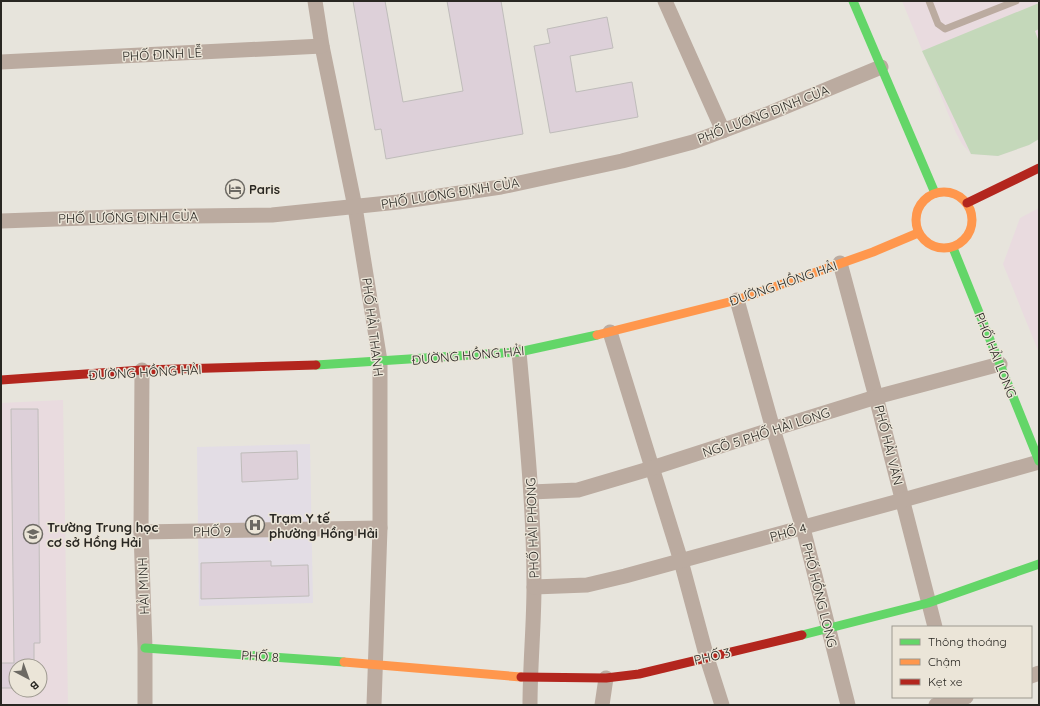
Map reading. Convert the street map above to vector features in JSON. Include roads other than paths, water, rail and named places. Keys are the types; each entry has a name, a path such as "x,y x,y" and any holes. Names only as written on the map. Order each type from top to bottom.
{"street":[{"name":"PHỐ HẢI THANH","path":"315,1 322,46 355,207 380,361 380,528 374,705"},
{"path":"665,1 723,131"},
{"path":"853,1 935,193"},
{"name":"PHỐ ĐINH LỄ","path":"1,62 322,46"},
{"name":"PHỐ LƯƠNG ĐỊNH CỦA","path":"1,221 114,217 272,215 398,202 501,187 622,161 693,142 770,113 881,66"},
{"path":"967,203 1039,168"},
{"path":"947,192 958,195 967,203 973,220 967,237 953,248 939,249 926,244 918,233 915,217 921,202 935,193 947,192"},
{"name":"ĐƯỜNG HỒNG HẢI","path":"1,380 142,370 322,366 519,352 610,332 737,300 873,252 918,233"},
{"name":"PHỐ HẢI LONG","path":"953,248 1000,364 1034,432 1039,462"},
{"name":"PHỐ HẢI VÂN","path":"840,263 935,626"},
{"name":"PHỐ HỒNG LONG","path":"737,300 773,429 803,528 848,705"},
{"path":"610,332 681,561 707,658 722,705"},
{"name":"PHỐ HẢI PHONG","path":"519,352 531,492 534,587 530,705"},
{"name":"NGÕ 5 PHỐ HẢI LONG","path":"531,492 578,490 653,468 876,397 1000,364"},
{"name":"HẢI MINH","path":"142,370 141,532 145,648 144,705"},
{"name":"PHỐ 4","path":"534,587 587,584 625,576 1039,462"},
{"name":"PHỐ 9","path":"141,532 380,528"},
{"name":"PHỐ 3","path":"375,664 530,678 606,678 638,674 828,629 928,603 1039,564"},
{"name":"PHỐ 8","path":"145,648 375,664"},
{"path":"602,705 606,678"},
{"path":"936,705 958,700"}],"lane":[{"path":"929,1 938,24 945,29 1016,1"}],"place":[{"name":"Paris","path":"235,189"},
{"name":"Trạm Y tế phường Hồng Hải","path":"255,525"},
{"name":"Trường Trung học cơ sở Hồng Hải","path":"33,534"}]}
